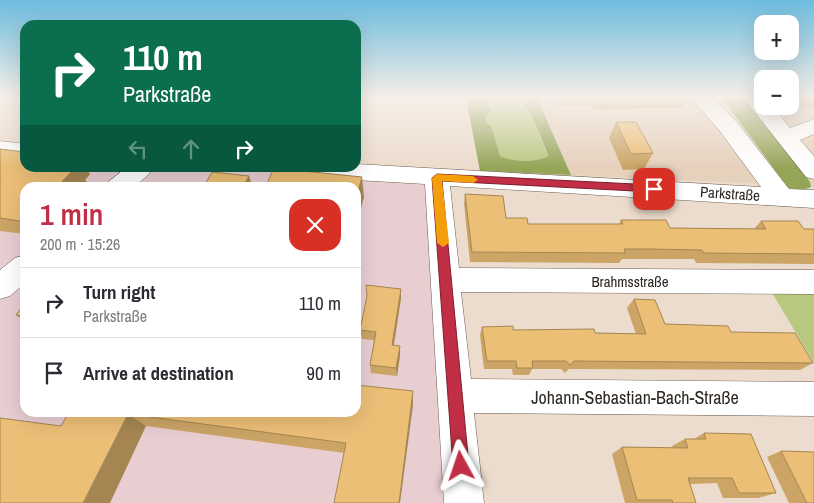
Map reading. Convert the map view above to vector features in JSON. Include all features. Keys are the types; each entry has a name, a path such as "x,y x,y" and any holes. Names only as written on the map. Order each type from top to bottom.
{"street":[{"path":"715,121 725,137 756,163 782,197"},
{"path":"774,121 814,171"},
{"path":"787,137 814,126"},
{"path":"0,135 20,137"},
{"path":"0,148 20,150"},
{"path":"733,163 756,163"},
{"path":"124,182 136,172"},
{"name":"Parkstraße","path":"346,172 814,199"},
{"path":"437,178 447,280 464,503"},
{"name":"Brahmsstraße","path":"447,280 814,282"},
{"name":"Johann-Sebastian-Bach-Straße","path":"455,396 814,399"}],"shaded area":[{"path":"547,121 739,121 785,185 571,175"},
{"path":"767,121 814,121 814,187 811,187 810,182"},
{"path":"0,141 20,163 20,172 286,172 428,186 452,503 0,503"}],"green space":[{"path":"471,121 486,121 492,128 500,156 511,160 524,161 537,160 548,156 534,121 547,121 571,175 480,171"},
{"path":"486,121 534,121 548,156 537,160 524,161 511,160 500,156 492,128"},
{"path":"739,121 767,121 810,182 811,187 803,190 788,188"},
{"path":"771,291 814,293 814,363"}],"building":[{"path":"616,122 636,122 653,153 631,154"},
{"path":"0,149 20,151 20,172 71,172 62,182 20,182 20,221 0,218"},
{"path":"212,172 249,176 246,182 206,182"},
{"path":"272,172 313,172 362,177 361,182 268,182"},
{"path":"465,194 503,196 506,218 527,218 528,224 623,224 621,220 666,220 670,228 766,229 761,221 798,221 804,229 814,229 814,254 704,253 702,250 649,249 624,249 625,253 472,252"},
{"path":"366,285 401,289 392,345 400,346 396,368 370,365 376,332 361,330 367,296"},
{"path":"634,299 655,300 665,324 728,326 731,332 795,333 813,363 574,361 570,365 566,361 532,361 533,368 517,368 516,361 487,361 482,327 513,326 513,330 594,329 595,333 646,334"},
{"path":"361,386 413,391 399,503 334,503 346,443 151,417 361,417"},
{"path":"66,417 126,417 83,503 0,503 0,418 61,426"},
{"path":"704,433 751,434 776,493 739,493 732,478 688,478 696,503 673,503 672,500 637,500 622,447 688,448 685,439 706,439"},
{"path":"781,451 814,452 814,503 807,503"}],"slow traffic":[{"path":"443,243 437,178 473,180"}],"route":[{"path":"461,466 437,178 654,189"}]}
